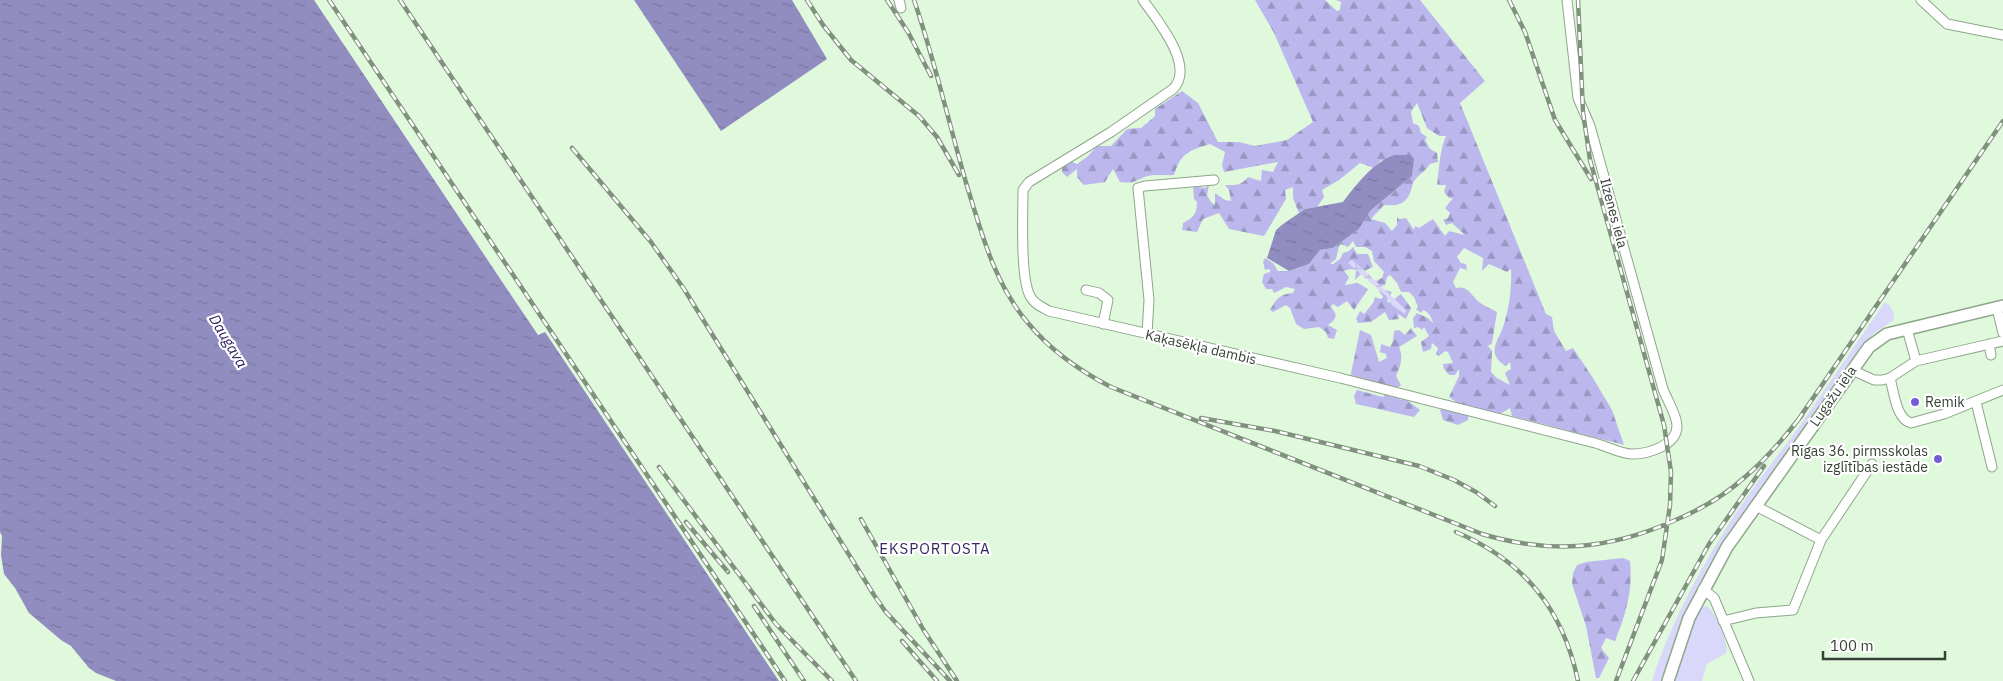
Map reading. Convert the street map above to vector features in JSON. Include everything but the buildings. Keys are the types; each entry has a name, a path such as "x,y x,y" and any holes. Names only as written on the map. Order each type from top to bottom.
{"street":[{"name":"Kaķasēkļa dambis","path":"1143,0 1166,32 1178,56 1181,75 1179,83 1111,132 1029,182 1023,190 1026,278 1030,296 1037,305 1049,311 1366,385 1595,443 1631,454 1647,452 1667,444 1676,435 1677,423"},
{"name":"Ilzenes iela","path":"1567,0 1578,98 1590,126 1663,390 1677,423"},
{"path":"1921,0 1947,24 2003,35"},
{"path":"1147,334 1149,300 1138,188 1214,180"},
{"path":"1086,290 1099,292 1108,300 1103,324"},
{"path":"2000,307 2003,333"},
{"name":"Lugažu iela","path":"1668,681 1682,637 1703,589 1727,547 1869,347 1880,338 1907,329 2000,307"},
{"path":"1907,329 1916,361"},
{"path":"1852,370 1874,380 1890,378 1916,361 2003,341"},
{"path":"1989,344 1991,355"},
{"path":"1890,378 1900,414 1906,422 1911,424 1976,402 2003,390"},
{"path":"1976,402 1992,467"},
{"path":"1723,621 1756,613 1794,610 1820,540 1872,464"},
{"path":"1756,506 1820,540"},
{"path":"1703,589 1714,598 1749,681"}],"green space":[{"path":"1255,0 1325,0 1337,11 1340,10 1341,2 1336,0 1420,0 1485,81 1460,103 1546,314 1552,317 1554,331 1566,351 1573,348 1593,378 1612,410 1624,445 1512,416 1510,408 1500,414 1469,407 1468,420 1458,425 1443,420 1440,410 1456,402 1449,397 1459,376 1459,369 1455,375 1449,375 1444,369 1443,364 1453,363 1448,352 1445,351 1439,356 1436,354 1438,348 1432,343 1431,349 1423,352 1421,342 1429,336 1424,327 1422,330 1418,327 1414,328 1413,318 1417,313 1428,318 1433,323 1430,315 1423,310 1421,313 1416,309 1418,307 1414,297 1409,292 1401,292 1397,283 1390,275 1387,277 1385,285 1378,287 1374,282 1382,278 1384,272 1374,261 1372,251 1365,247 1356,247 1353,241 1348,247 1341,244 1339,246 1336,259 1330,264 1340,259 1343,253 1353,247 1357,254 1368,254 1373,267 1364,271 1355,280 1356,270 1344,271 1349,277 1345,285 1358,283 1368,289 1354,310 1347,301 1338,307 1333,304 1331,307 1335,312 1335,316 1328,325 1337,330 1334,339 1328,338 1326,332 1319,327 1304,329 1296,324 1290,308 1286,305 1273,312 1270,310 1279,298 1293,293 1295,289 1286,287 1274,293 1272,289 1266,289 1262,282 1264,274 1270,272 1270,269 1265,270 1263,262 1265,258 1273,263 1278,271 1289,271 1309,264 1320,250 1333,248 1359,229 1370,211 1412,176 1413,168 1381,160 1374,168 1360,163 1339,180 1322,190 1324,197 1317,207 1305,209 1299,213 1293,198 1293,187 1285,190 1286,199 1264,236 1229,229 1219,213 1203,219 1197,232 1182,230 1183,223 1192,217 1196,210 1197,202 1194,199 1193,186 1205,188 1209,185 1207,195 1215,205 1215,193 1225,200 1231,201 1229,190 1225,185 1238,184 1248,177 1261,181 1262,170 1273,172 1278,162 1224,172 1222,165 1225,152 1210,144 1186,154 1179,162 1174,175 1151,175 1133,182 1120,182 1113,169 1105,182 1084,185 1077,177 1077,169 1067,177 1062,172 1062,166 1070,161 1077,164 1097,146 1111,146 1127,129 1141,128 1155,116 1155,109 1182,91 1198,103 1218,142 1239,142 1255,146 1287,140 1313,122 1274,33","holes":["1417,103 1427,128 1439,136 1446,136 1441,153 1437,185 1446,185 1444,192 1449,198 1453,198 1445,208 1450,213 1448,218 1443,220 1446,225 1452,223 1465,235 1449,231 1445,236 1433,219 1419,228 1415,226 1414,230 1406,218 1399,219 1397,217 1397,225 1392,231 1385,223 1371,219 1384,205 1397,205 1406,200 1413,182 1430,164 1438,162 1437,153 1430,149 1425,140 1427,137 1421,133 1419,126 1413,123 1411,112","1464,248 1483,258 1482,271 1489,264 1507,272 1511,269 1508,306 1495,351 1497,358 1502,364 1506,366 1510,362 1511,369 1505,373 1510,385 1497,378 1491,372 1492,351 1488,346 1492,343 1497,312 1483,305 1466,289 1456,288 1453,282 1460,268 1467,270 1466,264 1461,263 1457,257"]},
{"path":"1352,260 1406,310 1405,314 1392,305 1386,296 1348,263"},
{"path":"1381,289 1392,292 1387,300 1389,303 1401,294 1411,308 1406,319 1398,314 1399,319 1389,320 1385,312 1371,322 1358,323 1356,319 1360,311 1364,314 1373,303 1375,297 1381,299 1383,297 1379,291"},
{"path":"1885,302 1892,309 1894,320 1873,334 1848,364 1725,541 1693,597 1672,648 1662,681 1652,681 1672,629 1710,554 1740,507 1799,427"},
{"path":"1411,328 1417,336 1399,347 1401,358 1396,376 1401,385 1396,389 1350,378 1360,330 1371,335 1379,362 1387,358 1386,354 1380,352 1381,344 1390,347 1394,331 1399,330 1405,335"},
{"path":"1357,390 1383,397 1387,392 1391,397 1396,396 1401,400 1404,398 1420,410 1414,417 1356,404 1354,396"},
{"path":"1623,558 1630,561 1631,572 1628,602 1615,641 1606,638 1601,648 1609,658 1599,678 1596,678 1586,626 1572,584 1573,573 1577,565 1586,562"},
{"path":"1707,606 1721,628 1726,642 1726,653 1707,664 1702,681 1673,681 1680,655 1700,608"}],"water":[{"name":"Daugava","path":"0,0 314,0 538,335 545,332 779,681 116,681 89,668 71,646 29,613 15,588 4,574 1,555"},
{"path":"634,0 792,0 827,59 721,131"},
{"path":"1395,155 1410,155 1414,159 1412,176 1370,211 1359,229 1333,248 1320,250 1309,264 1289,271 1267,258 1276,230 1283,224 1305,209 1343,202 1373,168 1380,162"}],"railway":[{"path":"329,0 785,681"},
{"path":"400,0 856,681"},
{"path":"807,0 823,25 851,60 919,116 937,137 959,175"},
{"path":"887,0 908,32 931,76"},
{"path":"914,0 984,240 990,258 1006,291 1016,308 1046,343 1077,367 1111,387 1482,534 1507,540 1554,546 1578,546 1624,538 1691,513 1728,491 1753,470 1775,448 1802,415"},
{"path":"1509,0 1525,32 1555,120 1591,179"},
{"path":"1578,0 1583,112 1590,160 1664,425 1671,472 1670,505 1662,560 1616,681"},
{"path":"1798,420 2003,121"},
{"path":"572,148 651,242 684,289 885,611 950,681"},
{"path":"1201,418 1275,431 1419,466 1454,480 1476,492 1495,506"},
{"path":"1633,681 1709,544 1764,466"},
{"path":"659,467 776,624 832,681"},
{"path":"861,519 923,629 957,681"},
{"path":"686,522 728,572"},
{"path":"1456,532 1502,557 1537,590 1551,610 1562,631 1578,681"},
{"path":"754,606 804,681"},
{"path":"902,641 937,681"}],"place":[{"name":"Remik","path":"1915,402"},
{"name":"Rīgas 36. pirmsskolas izglītības iestāde","path":"1938,459"}],"district":[{"name":"EKSPORTOSTA","path":"935,549"}]}
